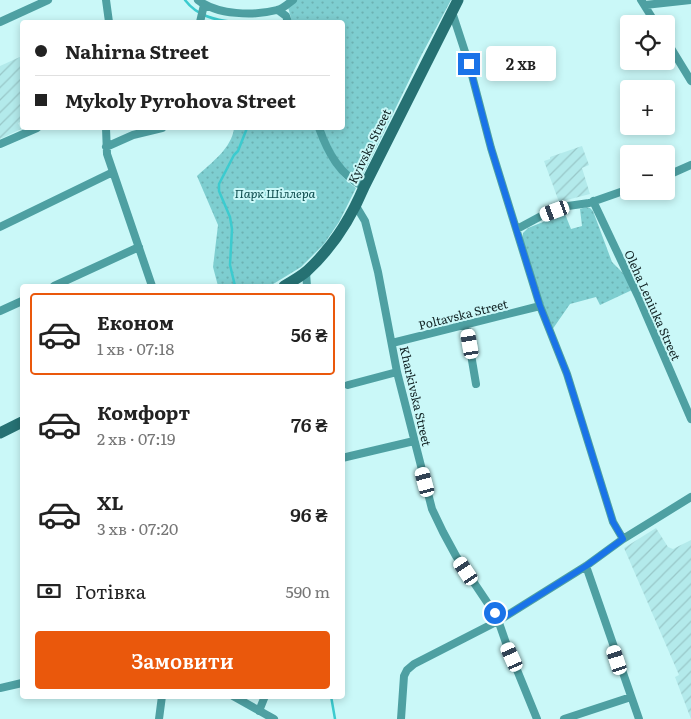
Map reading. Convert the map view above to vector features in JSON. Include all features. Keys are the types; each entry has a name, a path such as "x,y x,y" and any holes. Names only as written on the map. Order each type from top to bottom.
{"street":[{"path":"0,22 48,0"},
{"path":"106,0 109,20"},
{"name":"Kyivska Street","path":"287,284 306,273 328,249 356,206 458,0"},
{"path":"650,15 643,3 691,0"},
{"path":"200,20 202,5 219,10 244,13 278,10 292,1"},
{"path":"278,10 286,16 287,20"},
{"path":"452,12 469,64 491,148 540,306 567,374 613,522 623,539"},
{"path":"675,55 691,82"},
{"path":"0,144 32,130"},
{"path":"106,130 107,154 151,284"},
{"path":"106,147 133,135 154,130"},
{"path":"320,130 332,157 341,170 351,180 364,187"},
{"path":"675,172 691,165"},
{"path":"0,227 114,172"},
{"path":"517,229 543,215 568,206 593,201 620,192"},
{"name":"Oleha Leniuka Street","path":"593,201 638,296 691,419"},
{"name":"Kharkivska Street","path":"356,206 365,221 378,272 397,372 432,509 456,556 495,613 537,719"},
{"path":"58,284 139,247"},
{"path":"306,273 307,284"},
{"path":"0,312 20,302"},
{"name":"Poltavska Street","path":"392,343 540,306"},
{"path":"466,325 476,384"},
{"path":"348,385 397,372"},
{"path":"0,433 20,423"},
{"path":"345,457 414,441"},
{"path":"401,719 404,676 407,670 414,664 498,621 586,566 623,539 691,496"},
{"path":"586,566 639,719"},
{"path":"0,688 20,684"},
{"path":"564,719 630,697"},
{"path":"159,719 162,699"},
{"path":"238,699 274,719"},
{"path":"259,711 264,699"}],"shaded area":[{"path":"20,57 20,122 18,123 20,129 0,139 0,66"},
{"path":"582,146 589,165 582,168 590,194 559,202 544,161 550,159 550,157"},
{"path":"656,528 668,547 673,549 691,540 691,719 675,677 679,675 624,548"}],"green space":[{"name":"Парк Шіллера","path":"297,0 451,0 422,54 360,181 342,168 322,130 345,130 345,20 291,20 288,7"},
{"name":"Парк Шіллера","path":"233,130 317,130 336,168 356,188 339,222 324,244 301,267 273,284 217,284 213,267 218,225 197,176 225,149"},
{"path":"586,207 593,211 612,262 624,274 632,290 600,305 596,297 570,304 552,330 540,301 522,240 523,233 528,228 563,214 565,214 571,229 582,226 580,209"}],"waterway":[{"path":"185,0 195,10 220,20"},
{"path":"235,284 230,265 232,229 230,217 219,191 219,184 238,151 246,130"},
{"path":"332,699 335,719"}],"route":[{"path":"469,64 491,148 540,306 567,374 613,522 623,539 586,566 498,621 495,613"}]}
